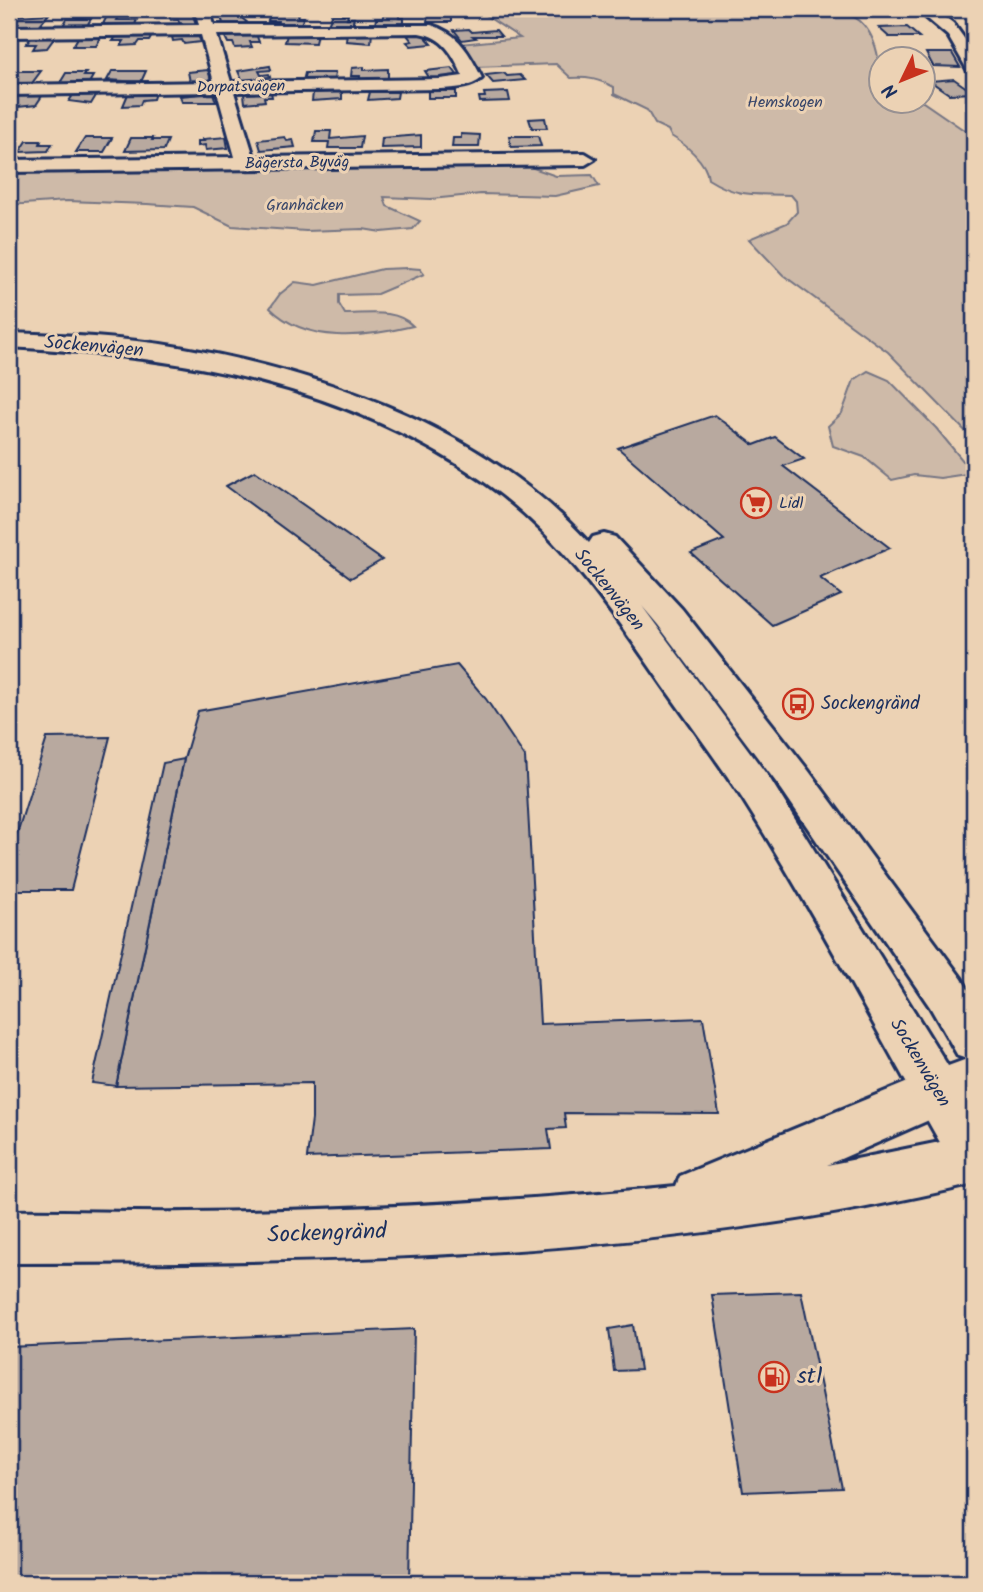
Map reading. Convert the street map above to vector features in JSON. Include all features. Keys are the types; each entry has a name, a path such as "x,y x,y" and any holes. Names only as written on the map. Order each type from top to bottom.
{"street":[{"path":"202,9 246,163"},
{"path":"923,9 941,18 953,30 974,67"},
{"path":"941,18 961,15"},
{"path":"9,32 208,30"},
{"name":"Dorpatsvägen","path":"9,90 440,84 473,78 463,57 445,34 430,30 208,30"},
{"name":"Bägersta Byväg","path":"9,166 584,159"},
{"name":"Sockenvägen","path":"9,324 144,335 300,370 375,395 448,428 508,462 566,506 618,557 670,618 795,780 946,993 974,1041"},
{"name":"Sockenvägen","path":"9,340 133,348 211,362 303,384 364,406 429,437 493,474 545,515 594,569 639,625 755,788 956,1086 974,1158"},
{"name":"Sockengränd","path":"644,1216 956,1086"},
{"name":"Sockengränd","path":"9,1237 186,1238 457,1230 644,1216 896,1180 974,1158"}],"green space":[{"name":"Hemskogen","path":"476,9 834,9 860,21 875,46 867,46 867,116 937,116 937,112 974,137 974,440 888,352 783,275 749,239 787,223 797,212 796,201 791,195 739,192 708,179 704,166 694,154 671,136 668,130 655,124 647,110 614,94 614,87 588,78 571,78 556,64 474,67 459,44 520,38"},
{"name":"Granhäcken","path":"522,164 556,176 592,175 599,186 555,196 481,194 431,199 384,197 387,206 420,221 413,229 381,232 363,229 306,231 232,226 193,207 67,201 9,205 9,171"},
{"path":"382,269 420,269 424,274 377,294 339,295 339,304 345,314 390,314 413,326 357,335 319,333 285,320 270,308 280,294 295,282 317,285"},
{"path":"868,371 889,380 936,428 973,473 940,478 914,475 892,480 864,457 833,446 828,426 842,413 854,380"}],"building":[{"path":"856,9 887,9 896,13 877,16"},
{"path":"192,13 196,24 181,26 178,19 171,20 169,15"},
{"path":"49,14 38,27 15,27 18,16"},
{"path":"270,14 299,14 298,17 304,17 301,24 276,25 278,21 268,21"},
{"path":"399,14 399,18 404,18 404,23 375,24 376,19 383,19 383,15"},
{"path":"428,14 451,14 451,22 427,22"},
{"path":"332,15 348,15 347,18 354,18 352,24 328,24"},
{"path":"107,16 118,16 116,20 137,20 134,26 112,26 113,24 103,24"},
{"path":"239,16 248,23 224,25 221,18"},
{"path":"67,19 91,19 86,27 62,27"},
{"path":"907,27 919,37 889,37 879,28"},
{"path":"469,29 472,32 496,30 501,36 473,36 476,38 462,40 454,30"},
{"path":"372,33 371,43 346,41 347,34"},
{"path":"256,34 259,42 250,42 252,47 235,48 225,37"},
{"path":"317,34 315,43 285,42 287,35"},
{"path":"423,34 432,44 411,46 407,42 412,41 407,35"},
{"path":"198,35 201,42 184,44 182,40 173,41 172,37"},
{"path":"79,36 102,36 96,46 73,46"},
{"path":"117,36 152,36 149,41 140,41 137,45 121,46 124,41 113,41"},
{"path":"32,37 55,37 47,48 33,49 36,44 26,44"},
{"path":"937,53 952,53 960,67 937,66"},
{"path":"270,66 271,70 259,71 261,75 269,74 270,77 242,80 238,71"},
{"path":"364,67 364,70 388,69 388,79 360,80 360,76 351,76 352,68"},
{"path":"452,68 458,76 430,79 425,71"},
{"path":"208,70 211,80 190,82 188,72"},
{"path":"15,71 41,71 32,83 9,83 9,75"},
{"path":"112,71 146,71 141,82 107,80"},
{"path":"66,73 86,73 84,76 93,76 89,83 60,83"},
{"path":"305,73 335,73 334,80 303,81"},
{"path":"504,73 507,76 520,75 525,80 493,83 486,75"},
{"path":"954,79 974,93 949,94 937,86 937,80"},
{"path":"428,91 456,91 456,98 428,98"},
{"path":"271,92 272,97 264,97 265,101 245,103 244,94"},
{"path":"342,92 342,99 312,101 313,93"},
{"path":"370,92 398,92 397,98 368,100"},
{"path":"508,92 510,101 480,102 479,97 485,97 484,93"},
{"path":"155,93 153,99 142,100 140,105 123,106 128,94"},
{"path":"213,93 216,102 182,102 180,96"},
{"path":"74,94 97,94 91,104 69,101"},
{"path":"18,96 42,96 36,105 9,108"},
{"path":"545,118 547,128 532,128 529,119"},
{"path":"316,131 331,131 330,139 362,136 360,148 328,148 329,142 314,142"},
{"path":"461,134 480,135 479,147 452,147 453,138 461,138"},
{"path":"421,135 421,147 381,148 382,138"},
{"path":"509,136 538,136 541,146 511,147"},
{"path":"226,137 228,148 206,150 205,145 198,146 198,141 204,141 203,139"},
{"path":"285,137 287,141 293,140 295,147 261,150 258,140"},
{"path":"85,138 112,138 104,152 76,152"},
{"path":"131,138 168,140 164,150 125,151"},
{"path":"27,141 52,144 48,151 20,152"},
{"name":"Lidl","path":"715,415 754,445 775,437 804,459 783,466 890,548 820,578 841,595 772,625 691,553 724,540 618,448"},
{"path":"255,471 382,560 351,578 226,486"},
{"path":"457,665 486,699 525,757 540,1024 703,1018 719,1114 564,1113 566,1128 548,1129 551,1149 307,1158 312,1119 312,1083 116,1086 184,759 198,711"},
{"path":"110,737 71,890 9,890 9,859 47,738"},
{"path":"184,759 116,1086 92,1083 163,763"},
{"path":"9,1110 17,1110 9,1139"},
{"path":"801,1292 842,1488 743,1492 712,1295"},
{"path":"633,1325 640,1370 614,1371 609,1329"},
{"path":"414,1329 409,1583 9,1583 9,1347"}],"place":[{"name":"Lidl","path":"756,503"},
{"name":"Sockengränd","path":"798,704"},
{"name":"st1","path":"774,1377"}]}
